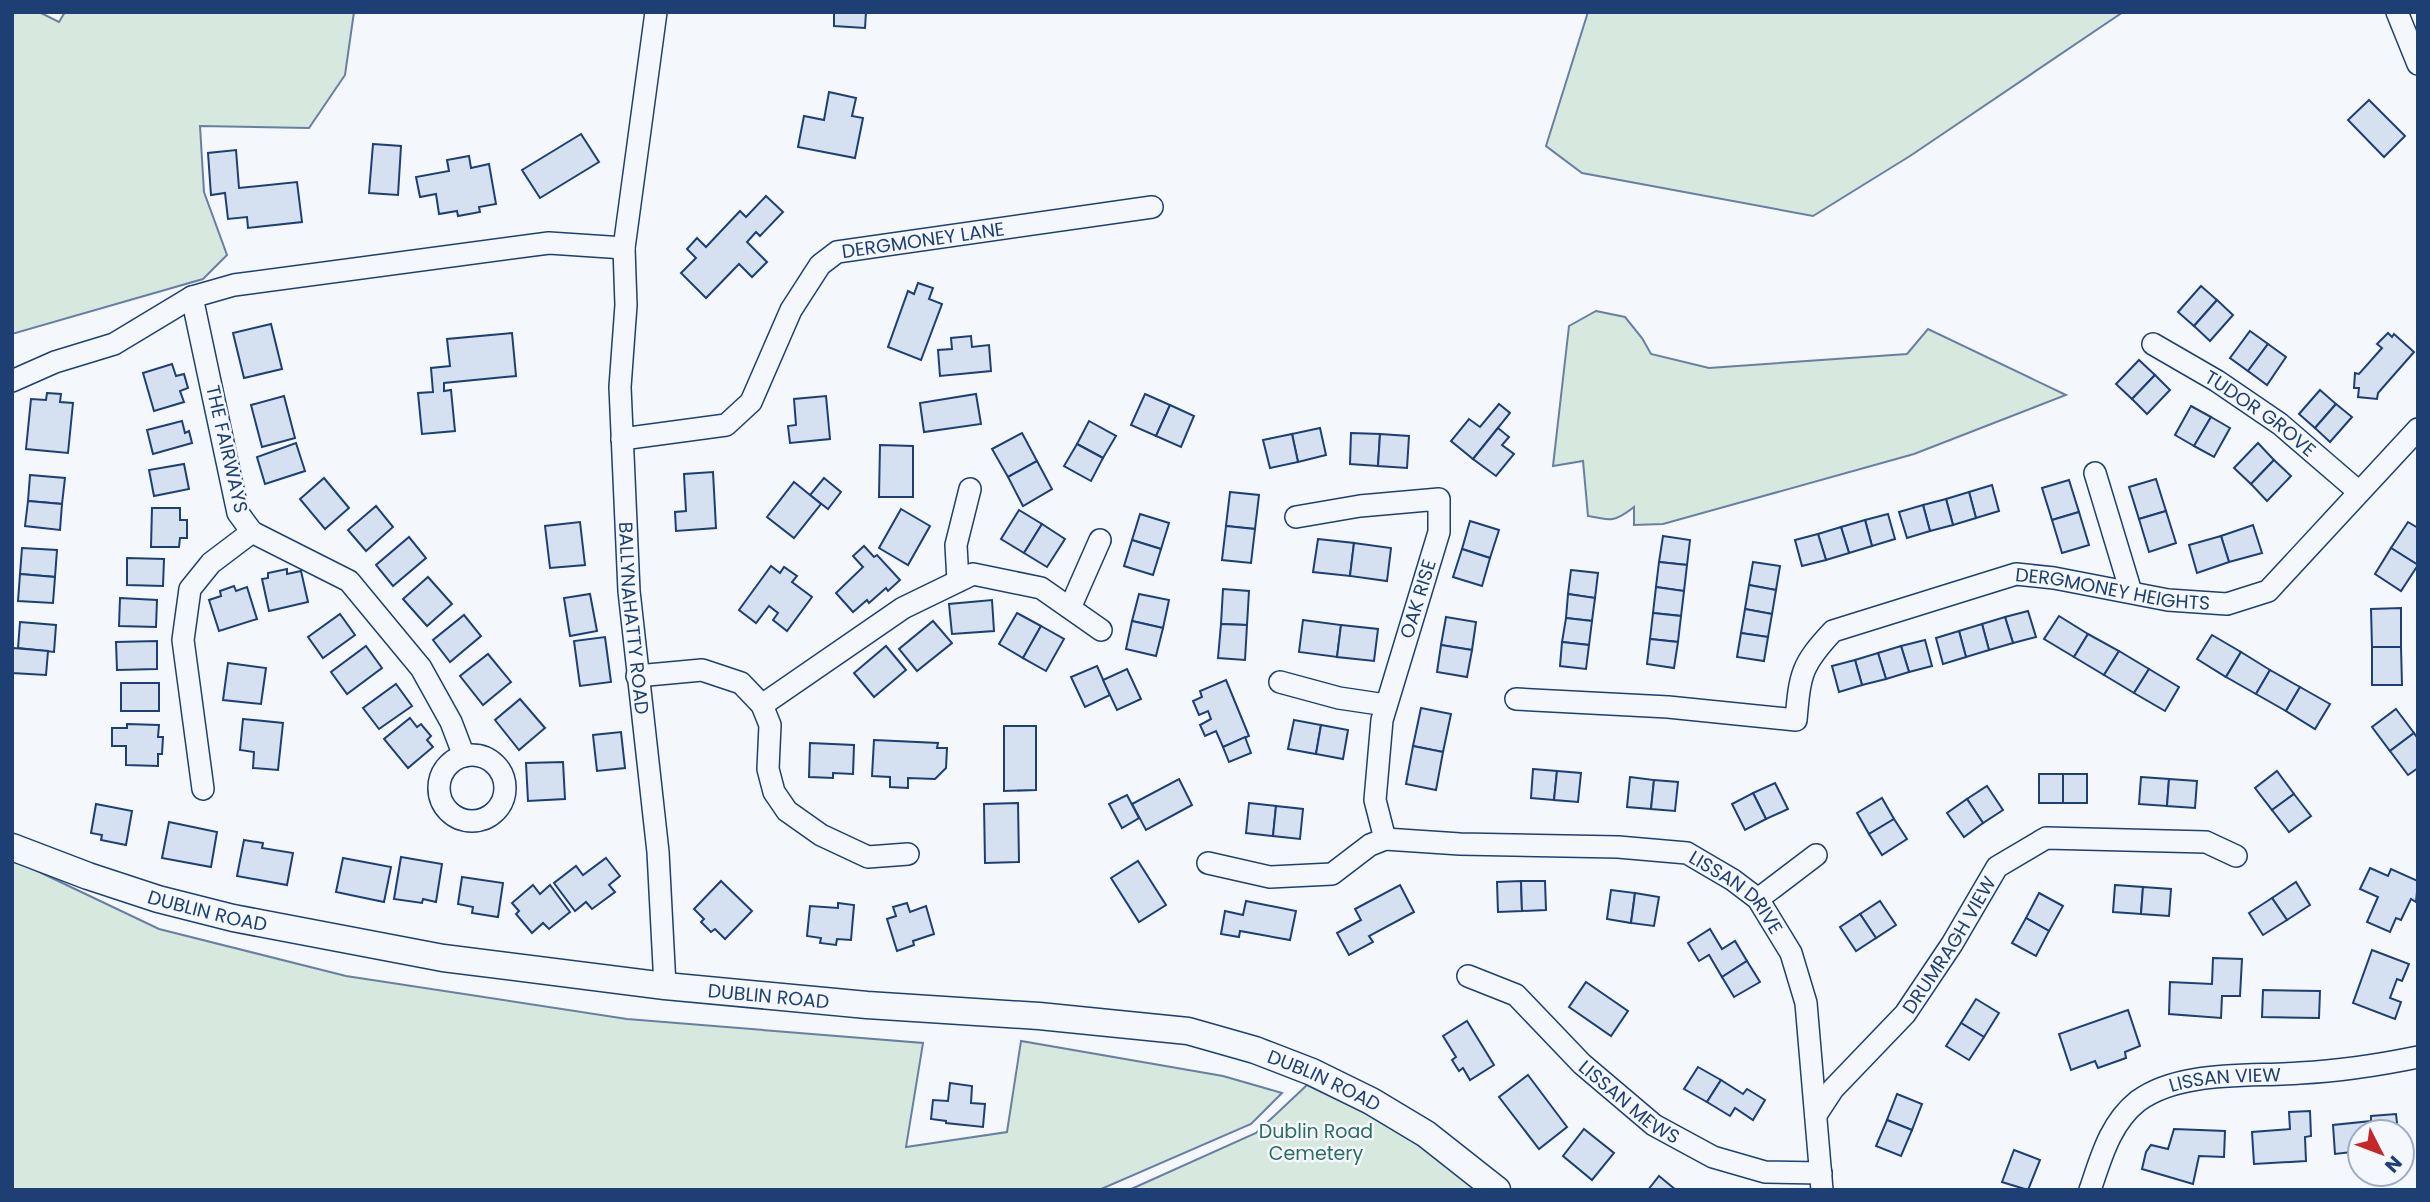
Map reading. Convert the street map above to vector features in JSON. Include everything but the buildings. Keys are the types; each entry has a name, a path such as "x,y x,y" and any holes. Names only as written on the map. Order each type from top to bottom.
{"street":[{"name":"BALLYNAHATTY ROAD","path":"656,12 624,248 626,305 620,387 629,591 658,852 665,986"},
{"path":"2397,12 2418,64"},
{"name":"DERGMONEY LANE","path":"622,439 726,425 751,402 791,310 820,265 837,252 1152,207"},
{"path":"12,381 55,362 114,344 192,297 234,285 543,243 624,248"},
{"name":"THE FAIRWAYS","path":"192,297 237,513 252,532 349,581 421,668 451,722 464,755"},
{"name":"TUDOR GROVE","path":"2153,344 2217,381 2280,424 2359,492"},
{"name":"DERGMONEY HEIGHTS","path":"1516,699 1668,707 1796,720 1799,681 1812,654 1833,631 2015,574 2054,578 2168,600 2227,604 2268,591 2418,429"},
{"path":"2095,473 2131,592"},
{"path":"958,581 956,545 970,489"},
{"name":"OAK RISE","path":"1296,517 1360,506 1439,499 1439,532 1382,720 1375,800 1385,839"},
{"path":"203,789 183,640 190,589 211,563 252,532"},
{"path":"1070,608 1100,540"},
{"path":"762,705 903,608 973,574 1041,588 1101,630"},
{"path":"637,676 702,670 741,683 762,705 770,725 768,769 774,792 787,811 821,835 868,857 908,853"},
{"path":"1280,682 1339,698 1386,705"},
{"name":"DRUMRAGH VIEW","path":"1816,1115 1833,1089 1905,1014 1952,944 1997,867 2046,838 2206,842 2236,856"},
{"path":"1208,863 1270,877 1332,874 1370,845 1385,839"},
{"name":"LISSAN DRIVE","path":"1385,839 1460,844 1618,847 1687,853 1733,880 1758,899 1791,953 1806,1003 1821,1181"},
{"name":"DUBLIN ROAD","path":"12,847 88,877 158,899 233,918 443,958 665,986 867,1005 1039,1016 1188,1031 1255,1050 1312,1072 1371,1101 1426,1135 1497,1190"},
{"path":"1758,899 1816,855"},
{"name":"LISSAN MEWS","path":"1468,976 1516,995 1583,1064 1654,1125 1713,1157 1765,1172 1821,1181"},
{"name":"LISSAN VIEW","path":"2090,1190 2103,1150 2116,1126 2137,1102 2160,1088 2220,1076 2301,1073 2384,1064 2418,1057"}],"green space":[{"path":"12,12 39,12 59,22 65,12 354,12 345,75 309,128 200,126 204,192 227,255 203,279 12,334"},
{"path":"1588,12 2123,12 1910,156 1813,216 1582,173 1546,146"},
{"path":"1596,311 1625,317 1651,354 1709,368 1907,354 1928,329 2066,395 1914,454 1663,524 1634,525 1634,507 1612,519 1588,516 1583,461 1553,466 1569,326"},
{"path":"12,859 159,929 346,976 627,1019 923,1043 906,1147 1007,1132 1021,1041 1223,1076 1282,1093 1251,1124 1099,1190 12,1190"},
{"name":"Dublin Road Cemetery","path":"1307,1085 1365,1113 1419,1145 1480,1190 1129,1190 1256,1133"}]}
